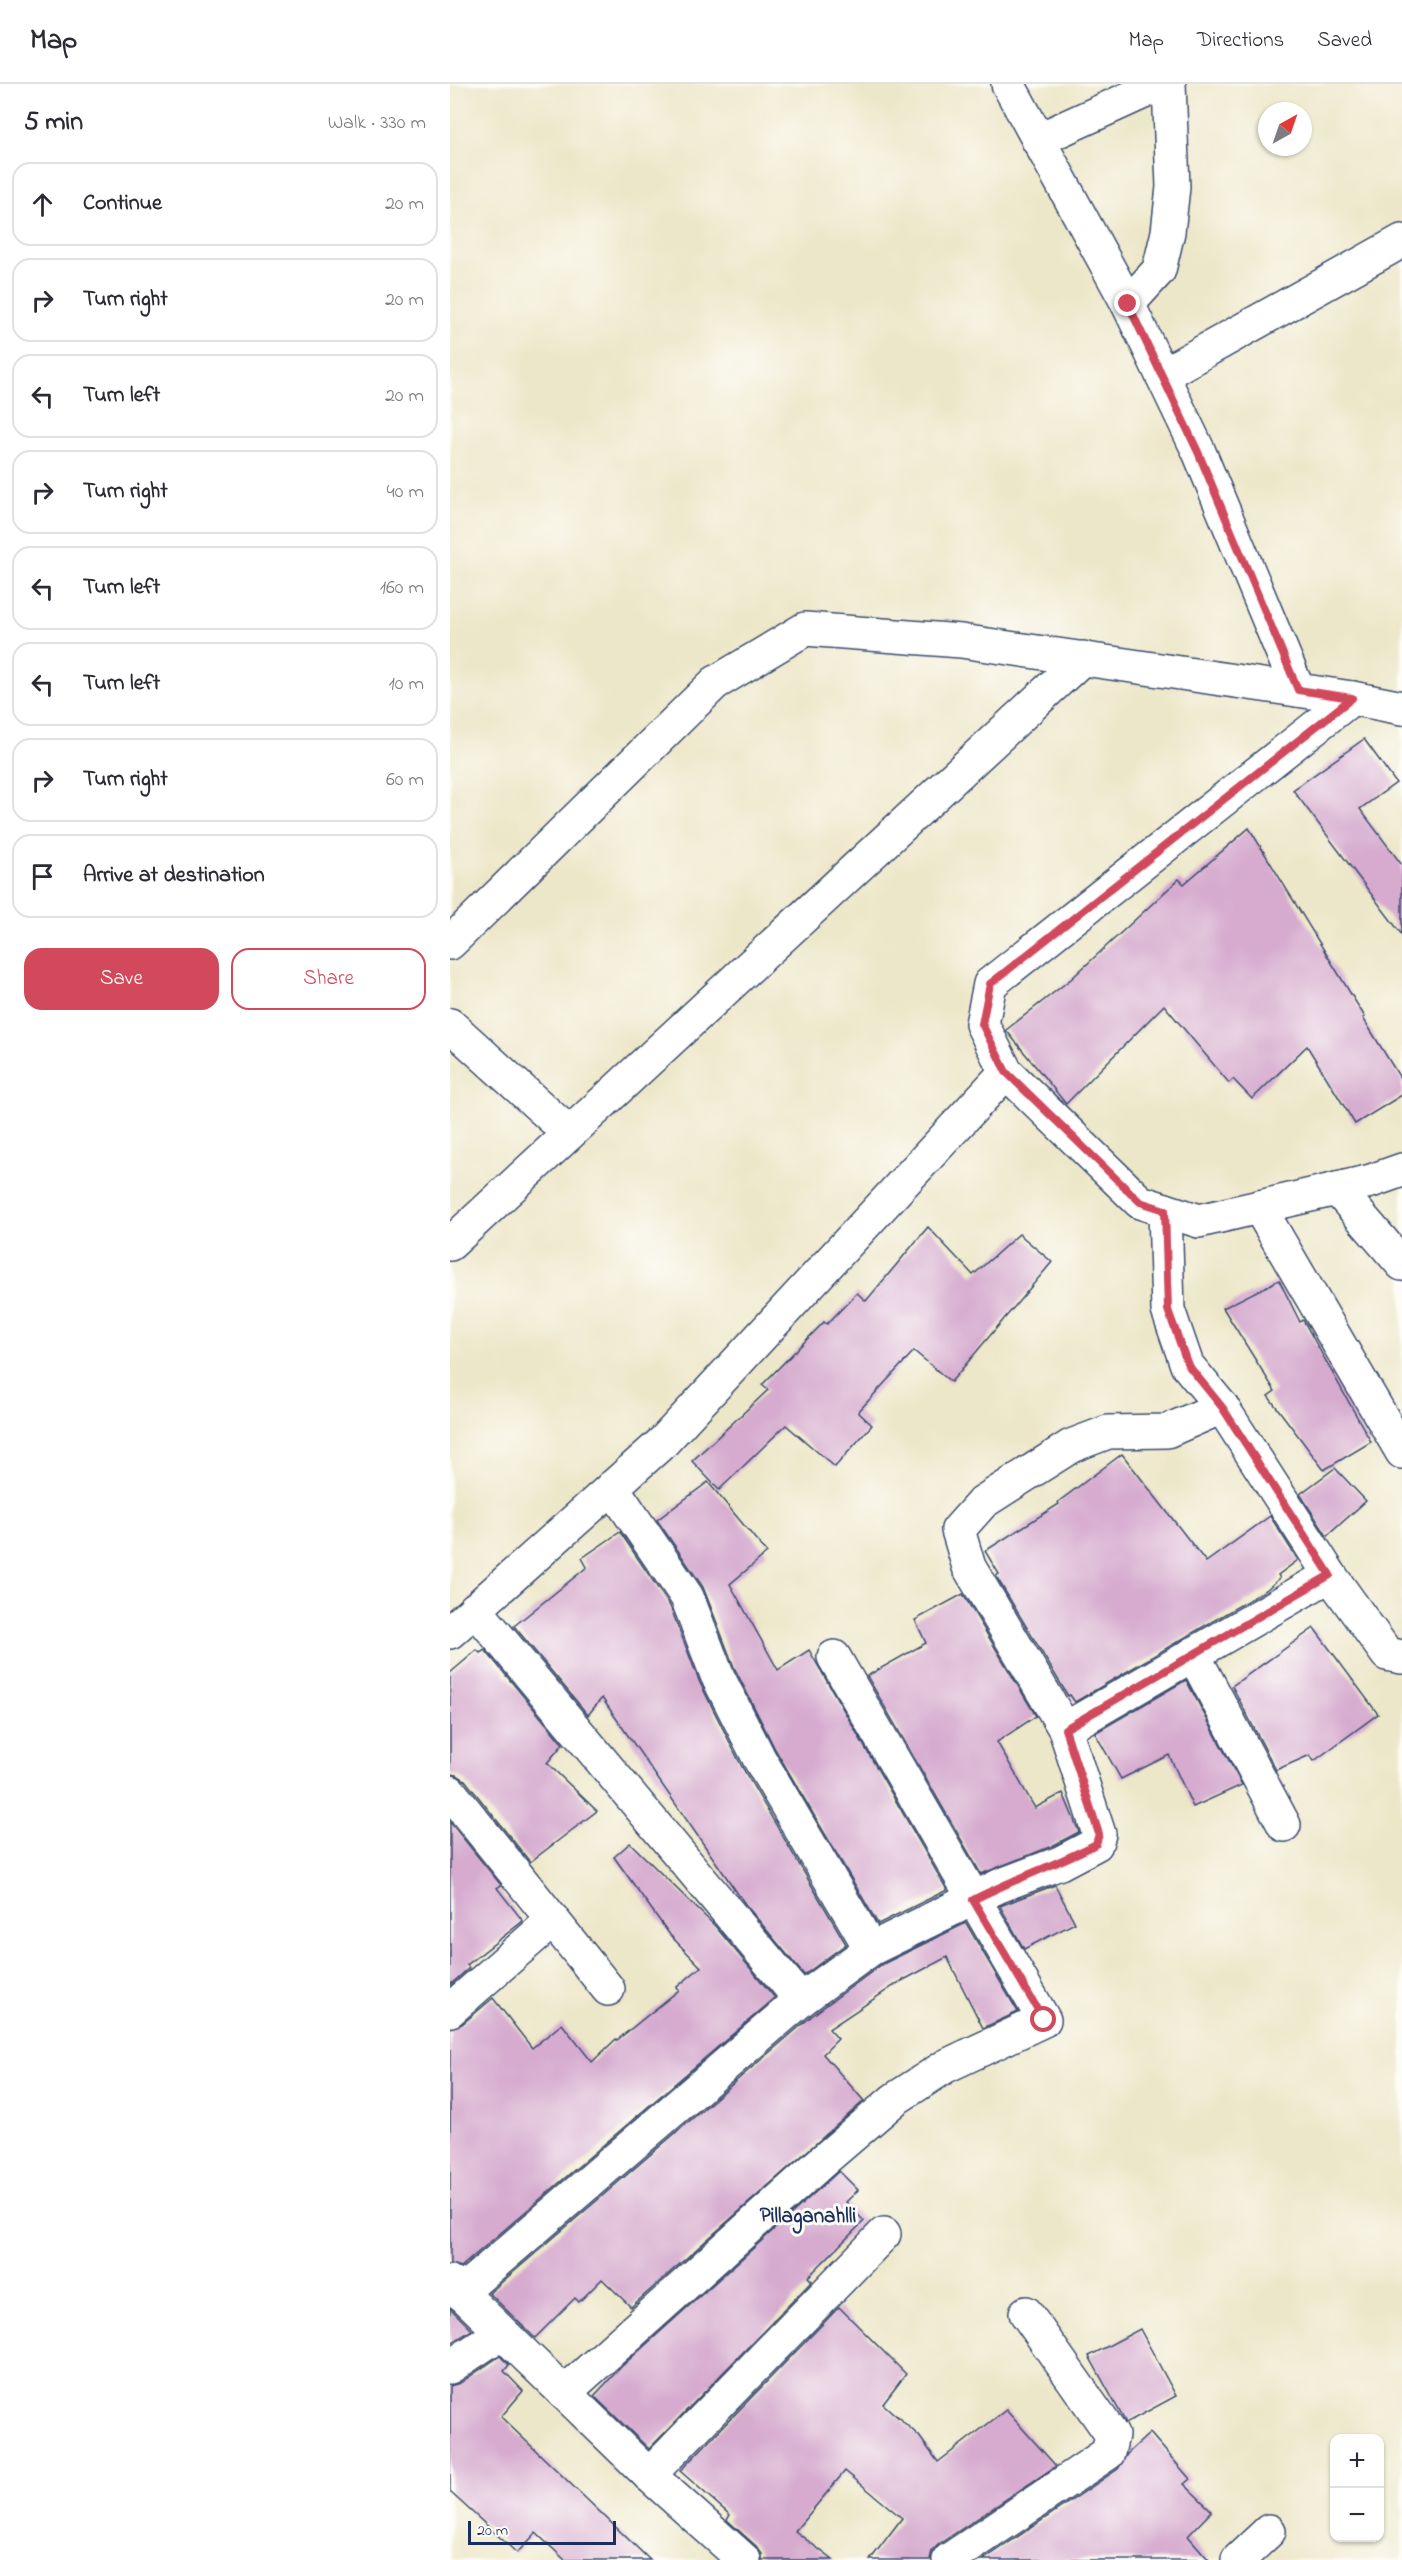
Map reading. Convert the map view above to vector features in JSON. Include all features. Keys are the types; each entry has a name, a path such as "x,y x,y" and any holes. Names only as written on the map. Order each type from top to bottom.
{"street":[{"path":"1008,84 1128,304 1198,452 1298,690"},
{"path":"1038,140 1161,84"},
{"path":"1128,304 1159,270 1168,232 1173,187 1169,84"},
{"path":"1161,375 1402,241"},
{"path":"450,943 715,683 805,629 961,641 1352,698 1402,708"},
{"path":"450,1244 1083,658"},
{"path":"1352,698 990,984 982,1024 1006,1072 1140,1202 1199,1221 1337,1189 1402,1170"},
{"path":"450,1025 569,1133"},
{"path":"450,1632 663,1442 1006,1072"},
{"path":"1337,1189 1402,1264"},
{"path":"1259,1207 1402,1452"},
{"path":"1165,1210 1168,1310 1188,1365 1222,1407 1330,1575 1386,1653 1402,1657"},
{"path":"744,2560 649,2475 455,2288 801,2000 871,1949 999,1886 1060,1863 1096,1844 1099,1834 1065,1729 969,1567 958,1530 982,1502 1071,1446 1108,1432 1167,1431 1222,1407"},
{"path":"612,1487 687,1597 717,1675 759,1758 871,1949"},
{"path":"1065,1729 1330,1575"},
{"path":"475,1609 801,2000"},
{"path":"1193,1654 1284,1825"},
{"path":"564,2393 895,2099 946,2066 1044,2020 834,1657"},
{"path":"450,1792 608,1989"},
{"path":"450,2010 553,1920"},
{"path":"649,2475 884,2234"},
{"path":"949,2560 1108,2453 1112,2435 1026,2313"},
{"path":"450,2367 501,2333"},
{"path":"1238,2560 1269,2531"}],"building":[{"path":"1364,739 1396,783 1360,809 1402,865 1402,935 1293,790"},
{"path":"1249,828 1402,1081 1402,1095 1355,1124 1307,1046 1252,1099 1233,1079 1229,1083 1164,1005 1066,1104 1006,1030 1071,979 1179,879 1184,884"},
{"path":"928,1227 973,1275 1019,1234 1052,1262 951,1382 914,1351 858,1412 872,1425 835,1467 786,1425 719,1490 692,1461 768,1390 762,1385 824,1322 827,1324 857,1293 866,1301"},
{"path":"1279,1280 1300,1322 1303,1320 1371,1442 1324,1470 1268,1396 1275,1391 1223,1308"},
{"path":"1122,1454 1206,1562 1270,1516 1298,1560 1278,1575 1280,1578 1266,1590 1075,1702 1070,1695 1068,1696 996,1576 999,1574 985,1551 1059,1504 1058,1502"},
{"path":"1335,1468 1366,1501 1327,1536 1300,1494"},
{"path":"708,1482 767,1553 730,1584 778,1670 809,1650 947,1890 878,1924 775,1749 734,1667 703,1587 657,1520"},
{"path":"620,1532 670,1606 700,1683 742,1767 846,1944 804,1975 745,1904 602,1698 588,1715 514,1626 587,1567 582,1558"},
{"path":"963,1594 1036,1716 997,1742 1035,1808 1063,1793 1079,1832 1052,1846 981,1874 867,1676 926,1643 915,1620"},
{"path":"1314,1628 1378,1714 1314,1761 1310,1755 1276,1770 1232,1686"},
{"path":"477,1650 480,1653 485,1650 563,1744 547,1763 597,1811 530,1862 465,1780 450,1774 450,1673"},
{"path":"1186,1680 1242,1785 1193,1807 1169,1755 1121,1779 1095,1733"},
{"path":"450,1822 501,1885 497,1888 523,1921 467,1965 469,1968 450,1985"},
{"path":"630,1843 715,1926 775,1998 461,2267 450,2264 450,2028 462,2024 493,1998 532,2048 562,2024 592,2062 616,2039 679,1990 677,1987 701,1967 670,1935 614,1857"},
{"path":"1055,1885 1075,1923 1024,1949 1000,1906"},
{"path":"966,1923 1018,2012 983,2028 947,1957 898,1983 829,2029 838,2039 823,2054 864,2101 631,2307 602,2279 579,2302 575,2298 535,2338 489,2293 813,2015 881,1965"},
{"path":"839,2171 858,2190 846,2202 864,2221 808,2277 812,2281 649,2449 594,2396 621,2367"},
{"path":"839,2307 906,2374 883,2404 919,2436 938,2462 1006,2410 1056,2466 939,2544 932,2551 930,2560 870,2560 902,2518 845,2471 795,2531 833,2560 762,2560 762,2554 756,2546 727,2520 730,2515 680,2471"},
{"path":"450,2308 472,2330 450,2344"},
{"path":"1140,2329 1176,2396 1126,2423 1089,2356"},
{"path":"500,2356 509,2365 504,2371 523,2391 501,2417 650,2560 565,2560 536,2533 517,2553 450,2492 450,2386 460,2383"},
{"path":"1150,2433 1190,2479 1184,2484 1212,2511 1188,2536 1209,2560 983,2560 1118,2469 1127,2454"}],"district":[{"name":"Pillaganahlli","path":"808,2217"}],"route":[{"path":"1044,2020 973,1900 999,1886 1060,1863 1096,1844 1099,1834 1065,1729 1330,1575 1222,1407 1188,1365 1168,1310 1165,1210 1140,1202 1006,1072 982,1024 990,984 1352,698 1298,690 1198,452 1128,304"}]}
